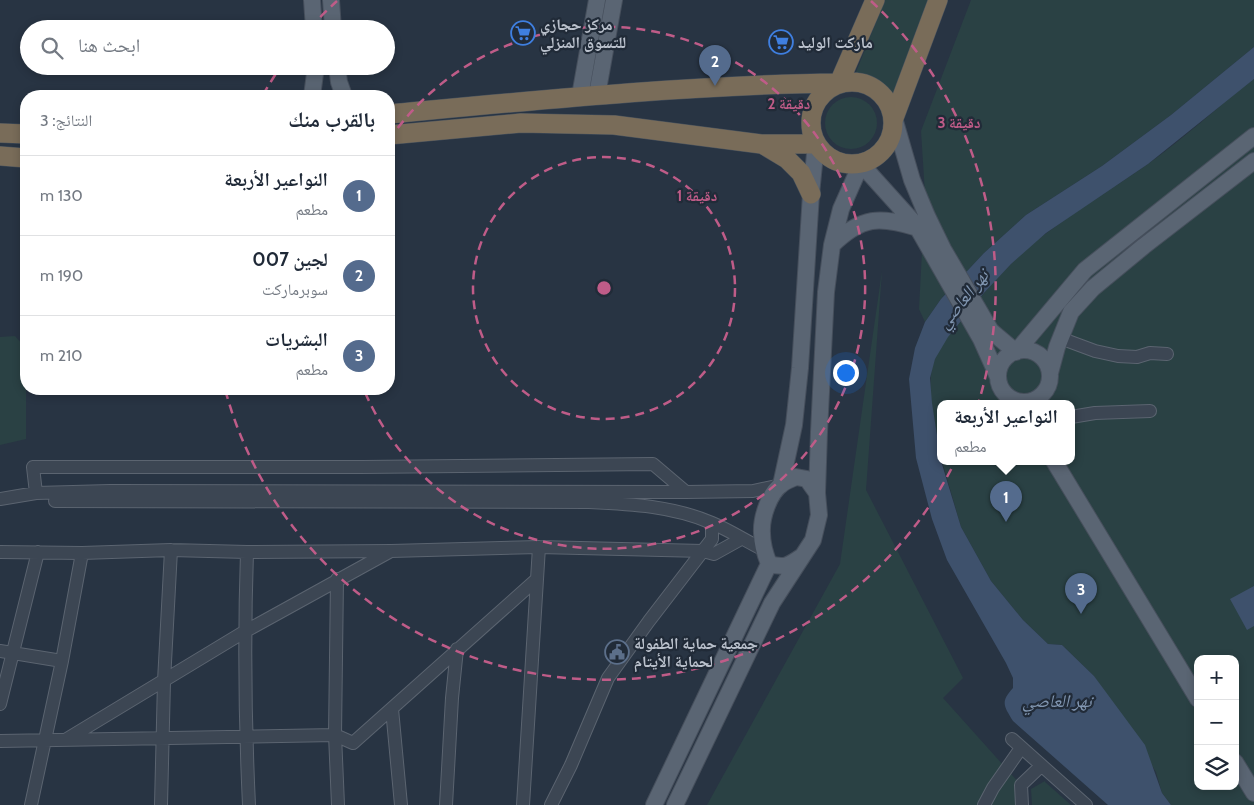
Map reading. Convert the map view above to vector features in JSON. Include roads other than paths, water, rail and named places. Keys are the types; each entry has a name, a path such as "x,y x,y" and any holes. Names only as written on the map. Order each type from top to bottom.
{"highway":[{"path":"875,0 839,83 822,95 812,113 811,124 816,144 822,152 845,164 861,164 880,155 886,147 891,138 894,118 938,0"},
{"path":"395,113 588,96 761,84 860,82 870,85 886,98 894,118"},
{"path":"395,134 521,123 614,125 761,144 816,144"},
{"path":"0,133 20,134"},
{"path":"761,144 788,159 802,172 811,194"},
{"path":"0,156 20,158"}],"main road":[{"path":"312,0 313,20"},
{"path":"331,0 332,20"},
{"path":"588,96 597,0"},
{"path":"588,96 614,0"},
{"path":"313,90 315,75"},
{"path":"338,75 342,90"},
{"path":"894,118 912,180 943,259 986,335 1002,389 1011,400"},
{"path":"998,377 999,370 1005,359 1016,352 1085,270 1254,136"},
{"path":"781,484 794,425 799,378 816,144"},
{"path":"1035,400 1041,396 1049,379 1060,338 1071,312 1093,288 1254,160"},
{"path":"675,805 772,603 813,540 819,515 817,493 818,432 826,292 832,245 841,209 861,164 943,259"},
{"path":"832,245 847,231 862,223 881,220 918,228"},
{"path":"986,335 1016,352 1028,351 1040,356 1045,361 1051,400"},
{"path":"1057,465 1194,692"},
{"path":"1064,465 1067,481"},
{"path":"654,805 766,557 761,532 765,512 772,494 781,484 796,477 807,480 817,493"},
{"path":"766,557 781,567 790,565 801,557"},
{"path":"1239,769 1254,793"}],"street":[{"path":"1060,338 1095,351 1118,356 1137,357 1150,353 1167,354"},
{"path":"1075,416 1095,413 1150,411"},
{"path":"36,493 33,467 373,467 653,464 686,492"},
{"path":"0,499 36,493 110,491 754,491 781,484"},
{"path":"0,506 46,501 589,502 639,504 674,511 712,523 741,539 766,557"},
{"path":"551,805 571,765 608,678 712,539 712,523"},
{"path":"0,552 82,553 171,550 247,552 391,551 539,547 703,551 714,554 741,539"},
{"path":"522,805 539,547"},
{"path":"161,805 164,681 171,550"},
{"path":"65,740 244,632 391,551"},
{"path":"0,704 6,653 38,552"},
{"path":"247,552 244,632 248,805"},
{"path":"31,805 46,741 82,553"},
{"path":"0,741 335,735 353,743 537,579"},
{"path":"337,580 335,735 338,805"},
{"path":"446,805 452,698 457,650"},
{"path":"6,653 62,661"},
{"path":"392,709 401,805"},
{"path":"984,805 1016,743 1086,805"},
{"path":"1022,805 1021,785 1041,766"}],"water":[{"name":"نهر العاصي","path":"1254,47 1254,79 1148,164 1046,233 1011,264 983,294 948,337 935,359 930,378 937,435 937,465 942,465 961,527 991,581 1023,620 1048,644 1062,645 1094,676 1145,745 1162,793 1171,805 1108,805 1013,721 1007,711 1005,701 1013,688 1013,678 947,560 932,519 916,458 909,379 915,348 925,322 941,299 984,253 1026,215 1102,166 1171,115"},
{"path":"1254,586 1254,626 1247,630 1230,599"}],"place":[{"name":"مركز حجازي للتسوق المنزلي","path":"523,33"},
{"name":"ماركت الوليد","path":"781,42"},
{"name":"لجين 007","path":"715,86"},
{"name":"النواعير الأربعة","path":"1006,522"},
{"name":"البشريات","path":"1081,614"},
{"name":"جمعية حماية الطفولة لحماية الأيتام","path":"617,652"}]}
